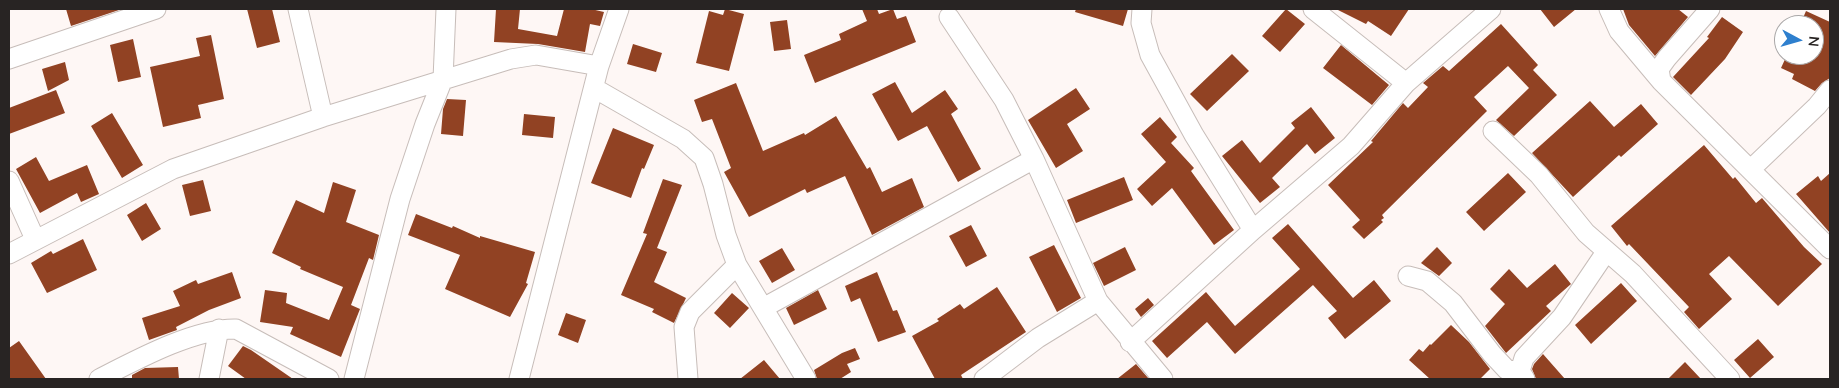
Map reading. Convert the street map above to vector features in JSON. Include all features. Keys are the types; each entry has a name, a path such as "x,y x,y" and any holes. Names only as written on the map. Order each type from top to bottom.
{"street":[{"path":"9,59 156,9"},
{"path":"298,9 323,117"},
{"path":"354,379 400,199 425,124 443,79 446,9"},
{"path":"519,379 599,66 619,9"},
{"path":"1142,9 1141,23 1150,55 1194,135 1253,230"},
{"path":"1313,9 1406,83"},
{"path":"1130,342 1253,230 1351,146 1406,83 1491,9"},
{"path":"1609,9 1619,31 1661,81 1830,249"},
{"path":"1661,81 1659,69 1710,9"},
{"path":"949,17 1004,100 1034,159 1098,301 1130,342 1163,379"},
{"path":"9,254 173,169 323,117 510,59 536,55 599,66"},
{"path":"594,88 683,139 704,158 713,184 726,235 737,265 806,379"},
{"path":"1751,169 1817,106 1830,90"},
{"path":"1493,131 1539,175 1586,233 1633,274 1730,379"},
{"path":"762,308 1034,159"},
{"path":"9,181 35,239"},
{"path":"1408,276 1427,281 1439,290 1453,303 1492,354 1507,370 1522,375 1524,358 1562,317 1606,252"},
{"path":"688,379 684,327 690,312 737,265"},
{"path":"984,379 1038,338 1098,301"},
{"path":"210,379 219,329"},
{"path":"99,379 147,355 219,329 236,329 329,379"}],"building":[{"path":"66,9 122,9 71,26"},
{"path":"247,9 272,9 280,42 257,48"},
{"path":"496,9 520,9 518,29 557,36 564,9 591,9 604,12 600,26 590,24 585,52 538,44 494,42"},
{"path":"725,9 744,14 729,71 696,63 709,11 723,15"},
{"path":"862,9 877,9 879,14 893,9 897,19 906,16 916,42 815,83 804,55 841,40 839,34 867,21"},
{"path":"1076,9 1128,9 1123,26 1075,12"},
{"path":"1286,9 1305,24 1280,52 1262,36"},
{"path":"1336,9 1409,9 1391,36 1368,21 1366,24"},
{"path":"1540,9 1576,9 1554,27"},
{"path":"1623,9 1678,9 1688,17 1655,56 1629,25"},
{"path":"1806,11 1815,15 1804,15"},
{"path":"1722,17 1743,32 1725,59 1691,95 1673,77 1709,38 1707,37"},
{"path":"1824,19 1830,22 1830,78 1815,91 1792,79 1794,74 1781,68 1782,65 1824,65"},
{"path":"787,20 791,49 774,51 770,22"},
{"path":"1501,24 1538,65 1533,70 1557,95 1514,136 1496,120 1529,88 1508,66 1474,97 1487,111 1382,215 1384,218 1381,220 1383,222 1364,239 1352,227 1360,220 1328,185 1373,142 1371,141 1403,103 1408,108 1428,87 1423,83 1443,66 1449,71"},
{"path":"211,35 224,99 198,105 201,118 163,127 150,67 200,56 196,38"},
{"path":"133,39 141,77 118,82 110,45"},
{"path":"633,44 662,53 656,72 627,64"},
{"path":"1341,45 1389,85 1372,105 1323,68"},
{"path":"1232,54 1249,71 1207,111 1190,94"},
{"path":"65,62 69,80 48,91 42,69"},
{"path":"895,82 912,113 945,90 958,109 951,114 981,169 958,182 927,126 898,141 872,94"},
{"path":"736,83 763,151 804,133 805,135 836,116 867,169 870,167 882,192 912,178 924,207 872,235 845,176 807,193 805,189 749,217 724,172 731,168 712,119 702,122 694,100"},
{"path":"1076,88 1090,109 1067,124 1083,151 1056,168 1028,120"},
{"path":"56,90 65,113 9,134 9,108"},
{"path":"447,99 466,100 463,136 441,134 443,109"},
{"path":"1590,101 1614,127 1641,104 1658,124 1621,157 1619,155 1573,197 1532,153"},
{"path":"1311,107 1335,138 1315,154 1307,144 1272,178 1280,187 1260,203 1222,156 1242,140 1260,163 1295,128 1291,123"},
{"path":"112,113 143,165 122,178 91,126"},
{"path":"524,114 555,117 553,138 522,135"},
{"path":"1160,117 1177,137 1171,143 1194,168 1191,171 1234,230 1214,245 1172,188 1152,206 1137,189 1166,162 1141,134"},
{"path":"613,128 654,145 644,169 642,168 631,198 591,183"},
{"path":"1704,145 1733,179 1735,177 1756,203 1762,198 1804,247 1822,264 1778,306 1729,256 1709,274 1732,299 1699,329 1684,312 1689,307 1629,244 1627,246 1611,226"},
{"path":"36,157 49,181 87,165 99,194 81,202 77,193 40,213 16,169"},
{"path":"1508,173 1526,192 1484,231 1466,212"},
{"path":"1830,173 1830,233 1796,194 1818,176 1821,181"},
{"path":"1124,177 1133,200 1076,223 1067,200"},
{"path":"663,179 682,185 657,248 667,252 654,282 686,298 674,323 652,312 654,309 621,295 647,234 643,233"},
{"path":"203,180 211,211 190,216 182,185"},
{"path":"333,182 356,190 346,222 379,235 373,260 369,258 351,305 360,309 341,357 290,334 293,327 260,322 265,290 287,293 286,303 329,320 343,287 300,269 301,267 272,253 296,200 324,213"},
{"path":"146,203 161,229 142,241 127,215"},
{"path":"416,214 452,228 453,226 480,238 480,236 535,252 526,283 528,284 510,317 445,289 460,255 408,235"},
{"path":"1288,224 1353,298 1374,280 1391,301 1345,339 1328,318 1337,311 1313,285 1235,354 1207,322 1167,358 1152,341 1206,292 1235,326 1300,269 1272,238"},
{"path":"971,225 987,256 966,267 949,236"},
{"path":"83,239 97,270 47,293 31,263 51,251 53,254"},
{"path":"1054,245 1081,298 1057,312 1029,257"},
{"path":"1125,247 1136,270 1104,286 1093,263"},
{"path":"1437,247 1452,263 1439,276 1421,263"},
{"path":"782,248 795,270 772,283 759,261"},
{"path":"1555,264 1571,284 1546,306 1551,311 1506,353 1485,326 1505,304 1490,289 1509,269 1527,288"},
{"path":"232,272 241,298 209,310 176,327 177,330 149,340 142,318 180,306 173,291 196,280 198,284"},
{"path":"877,272 893,311 897,310 906,332 878,342 860,298 851,302 845,286"},
{"path":"1621,283 1637,301 1591,344 1575,325"},
{"path":"997,287 1026,332 961,375 963,379 935,379 912,336 939,321 937,319 960,304 964,309"},
{"path":"818,290 827,309 794,325 786,308"},
{"path":"732,293 749,308 730,328 714,313"},
{"path":"1148,298 1154,305 1141,317 1135,309"},
{"path":"566,313 586,320 578,343 558,335"},
{"path":"1451,325 1469,342 1490,369 1480,379 1430,379 1409,360 1419,349 1423,352"},
{"path":"1758,339 1774,357 1750,378 1734,360"},
{"path":"19,341 46,379 9,379 9,348"},
{"path":"243,346 293,379 246,379 228,366"},
{"path":"855,348 860,359 847,364 851,372 840,379 817,379 814,370 842,353"},
{"path":"1543,354 1565,379 1536,379 1532,369"},
{"path":"764,360 780,379 740,379"},
{"path":"1685,362 1701,379 1668,379"},
{"path":"1136,364 1149,379 1117,379"},
{"path":"178,367 179,379 132,379 132,375 145,368"}]}
